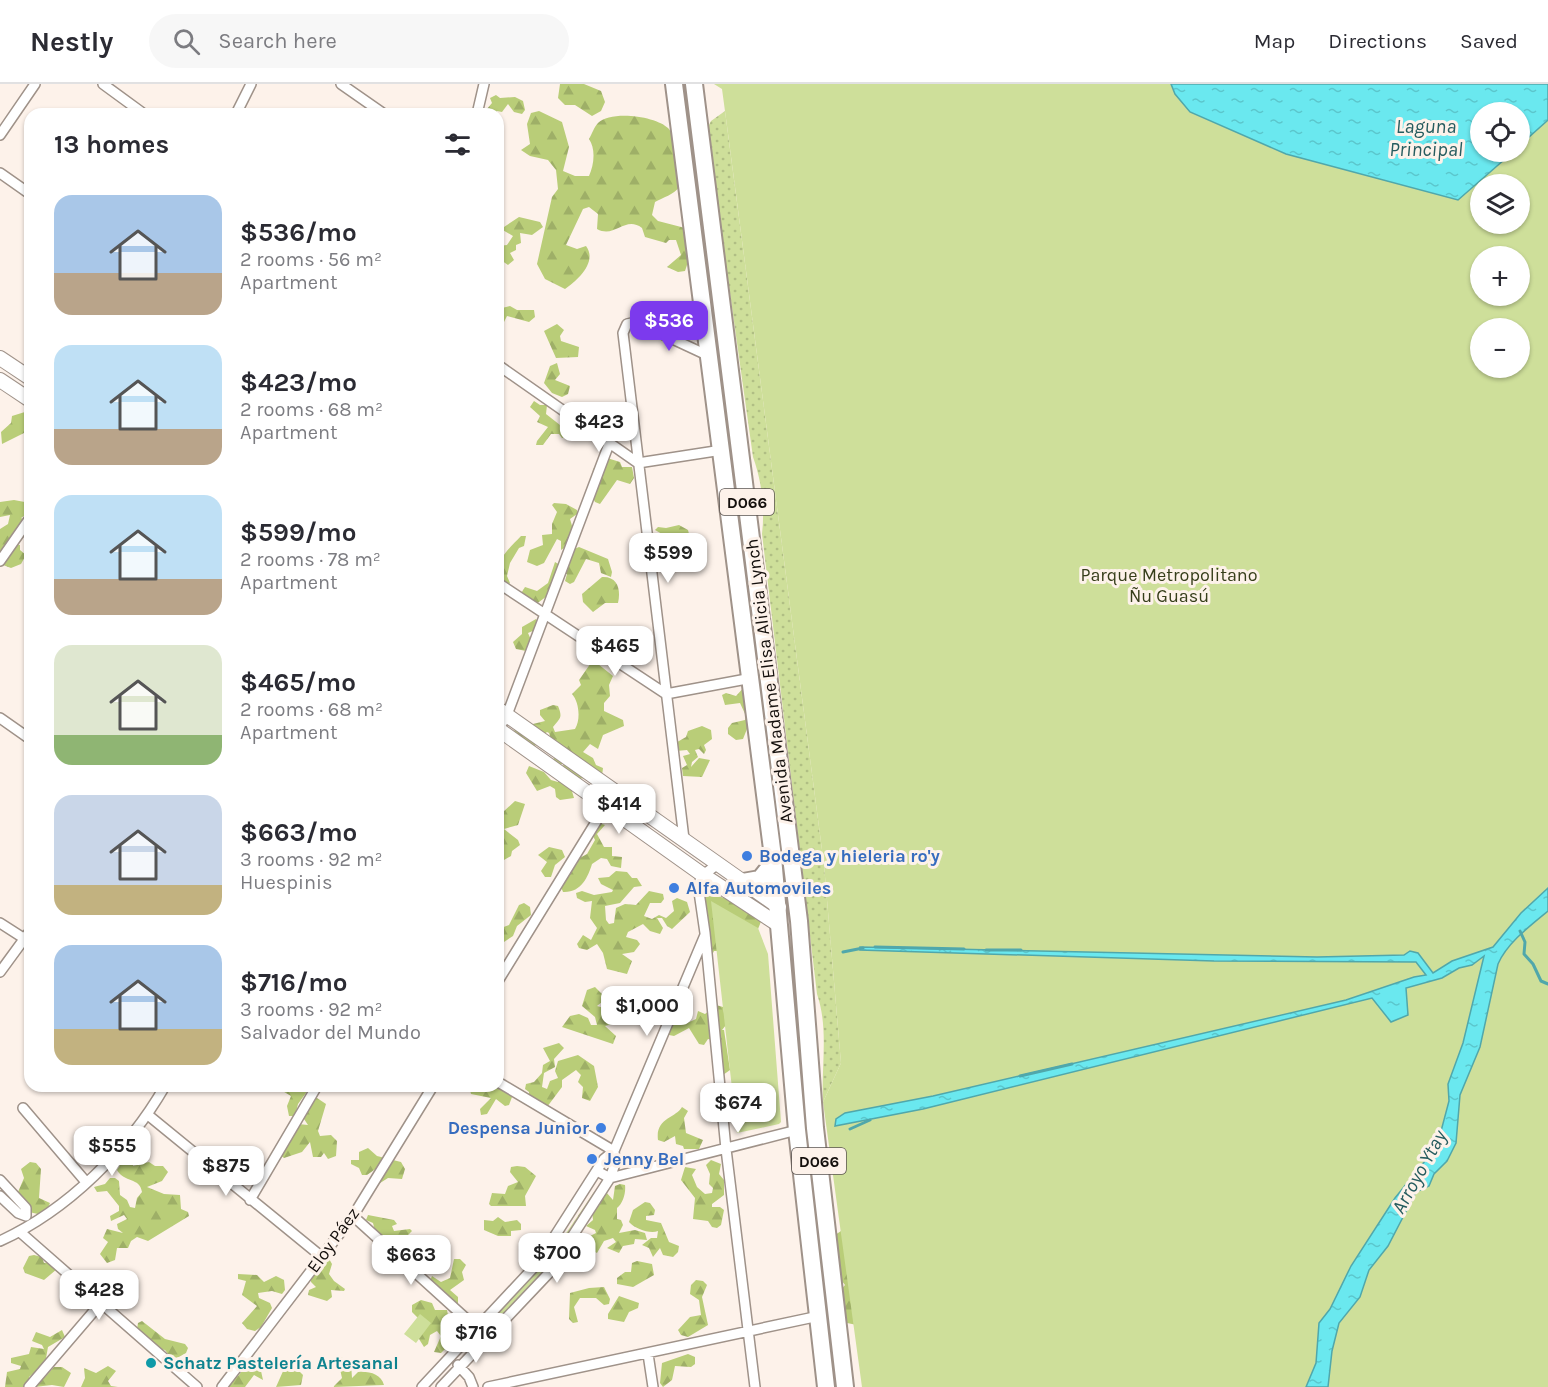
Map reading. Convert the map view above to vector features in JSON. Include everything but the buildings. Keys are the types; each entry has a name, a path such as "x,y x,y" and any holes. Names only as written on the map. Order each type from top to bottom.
{"highway":[{"name":"Avenida Madame Elisa Alicia Lynch","path":"674,84 752,678 773,857 797,1130 826,1387"},
{"name":"Avenida Madame Elisa Alicia Lynch","path":"693,84 770,677 799,921 815,1128 845,1387"},
{"path":"743,882 760,879 768,869 773,857"},
{"path":"778,907 791,917 796,985 805,1004"}],"main road":[{"path":"0,358 24,374"},
{"path":"0,380 24,396"},
{"path":"504,713 778,907"},
{"path":"504,733 703,875 779,925"}],"street":[{"path":"0,135 35,84"},
{"path":"103,84 136,108"},
{"path":"239,108 251,84"},
{"path":"341,84 375,108"},
{"path":"478,108 484,84"},
{"path":"0,173 24,190"},
{"path":"684,839 623,333 627,324 636,322 709,356"},
{"path":"504,369 638,463 722,450"},
{"path":"504,710 544,614 609,444"},
{"path":"0,561 24,527"},
{"path":"504,587 666,694 752,678"},
{"path":"0,718 24,735"},
{"path":"504,971 615,791"},
{"path":"718,864 703,875 698,885 705,933 726,1149 755,1387"},
{"path":"0,923 24,933"},
{"path":"441,1387 548,1274 610,1178 615,1164 614,1151 705,933"},
{"path":"0,972 24,940"},
{"path":"504,1086 614,1151"},
{"path":"0,1241 20,1232 29,1220 86,1182 148,1115 161,1092"},
{"path":"250,1200 313,1092"},
{"name":"Eloy Páez","path":"222,1387 353,1215 429,1092"},
{"path":"23,1108 86,1182"},
{"path":"148,1115 322,1257"},
{"path":"597,1171 610,1178 797,1130"},
{"path":"422,1387 537,1264 604,1159 614,1151"},
{"path":"0,1180 26,1208 29,1220"},
{"path":"0,1196 18,1214 29,1220"},
{"path":"353,1215 488,1338"},
{"path":"20,1232 197,1387"},
{"path":"29,1387 100,1304"},
{"path":"488,1387 819,1316"},
{"path":"648,1354 653,1387"},
{"path":"451,1357 469,1377 473,1387"}],"green space":[{"path":"560,84 584,84 601,91 605,102 601,111 592,116 575,105 565,105 558,98"},
{"path":"680,84 686,84 781,816 784,877"},
{"name":"Parque Metropolitano Ñu Guasú","path":"714,84 1548,84 1548,1387 862,1387 823,1102 841,1063 824,865 722,89"},
{"path":"496,95 500,98 515,97 523,101 525,110 522,114 514,112 508,104 504,109 488,108 492,103 490,98"},
{"path":"539,111 562,122 569,147 563,171 575,176 589,176 594,157 589,139 598,123 604,119 634,116 655,121 669,129 674,137 681,182 675,192 655,202 652,215 658,221 685,228 691,253 685,271 678,272 667,267 681,255 676,240 669,240 666,243 645,237 642,228 630,224 609,231 597,229 598,214 589,207 583,209 566,245 577,249 586,246 589,252 588,265 565,289 545,279 537,264 552,197 558,189 556,170 548,160 530,156 521,150 530,144 527,124 531,113"},
{"path":"725,111 824,865 841,1063 823,1102 823,1021 817,994 762,534 762,495 753,457 707,129 711,121"},
{"path":"519,217 540,222 543,227 532,235 520,233 521,243 516,245 516,250 510,253 514,260 508,265 504,262 504,245 507,245 513,236 504,231 504,227"},
{"path":"510,306 517,310 534,310 535,317 529,322 507,316 504,322 504,308"},
{"path":"557,324 564,330 560,336 561,341 579,347 578,357 556,358 544,331"},
{"path":"557,363 560,374 555,380 570,386 568,394 562,397 552,393 544,383 550,366"},
{"path":"534,401 540,405 547,405 546,414 560,425 571,428 568,437 562,438 559,434 551,434 543,445 536,445 548,427 537,422 540,416 530,407"},
{"path":"24,412 24,433 2,444 1,432 11,423 12,416"},
{"path":"607,458 620,462 622,467 632,467 634,478 630,484 617,480 600,504 595,502 591,494 593,469"},
{"path":"14,500 24,502 24,516 21,518 24,520 24,534 15,544 20,545 24,559 21,564 11,568 3,565 0,559 0,529 8,524 10,515 0,517 0,502"},
{"path":"554,503 566,504 577,510 577,514 570,519 573,529 564,548 561,550 561,541 557,539 544,563 537,566 527,562 530,550 543,545 542,535 552,534 552,524 557,512 552,505"},
{"path":"679,525 688,530 690,538 679,545 681,560 668,563 664,559 669,541 677,538 679,533 662,534 655,530 658,527"},
{"path":"521,536 526,536 524,546 519,548 510,563 507,576 510,583 506,587 504,584 505,553"},
{"path":"579,547 608,559 612,572 611,577 601,573 599,563 586,559 574,582 570,584 565,581 567,574 565,574 574,549"},
{"path":"555,562 560,565 547,596 535,605 520,595 525,587 537,591 548,583"},
{"path":"602,577 615,581 619,593 618,603 605,603 593,612 583,602 582,594"},
{"path":"536,619 539,624 535,630 528,633 532,642 526,651 516,649 513,642 522,634 522,627"},
{"path":"593,660 613,676 609,685 610,696 604,703 604,711 623,720 624,726 603,735 598,749 590,744 583,752 593,758 596,765 603,768 602,776 577,779 571,788 574,798 560,800 556,797 555,789 550,786 537,791 526,773 529,766 544,772 551,780 558,782 564,763 560,765 552,761 556,755 549,733 547,732 537,740 534,750 513,732 517,728 545,721 540,715 540,710 553,705 558,706 560,713 560,718 553,727 555,732 575,729 578,711 572,694 581,685 579,680"},
{"path":"746,685 762,719 766,721 769,732 761,735 747,729 743,739 736,740 728,734 728,728 732,723 745,720 746,716 740,703 725,705 722,695 726,693 736,696"},
{"path":"702,726 711,730 712,739 704,745 706,750 704,754 699,749 695,750 698,757 692,762 691,767 699,758 710,760 702,777 683,776 682,768 687,765 683,756 690,754 687,750 676,751 672,745 686,737 688,731"},
{"path":"515,801 525,804 518,825 504,829 504,811"},
{"path":"599,823 605,825 597,834 604,847 612,847 612,856 622,857 621,868 611,866 607,859 601,858 592,864 586,879 579,887 563,892 561,887 563,877 570,873 570,866 577,864 578,859 587,854 595,840 593,836"},
{"path":"504,829 518,840 520,845 512,851 511,856 504,860"},
{"path":"549,847 562,850 565,857 555,865 551,877 545,877 541,871 547,862 538,855"},
{"path":"616,871 627,872 632,878 637,878 642,886 634,887 620,903 605,906 606,920 609,924 614,923 616,908 625,904 636,905 649,891 663,894 664,899 661,903 650,903 644,916 652,919 659,915 666,918 674,911 672,901 677,898 687,902 690,912 672,929 662,918 657,918 663,928 660,934 650,931 643,924 628,932 626,937 637,940 640,944 634,952 622,954 632,961 627,974 607,969 603,953 597,944 587,950 579,948 577,944 583,935 591,940 597,928 590,918 592,901 585,902 577,898 576,893 582,891 594,895 612,892 613,890 601,884 598,878 609,877"},
{"path":"703,890 734,902 747,913 753,912 762,919 758,929 720,951 714,951 711,957 703,956 701,949"},
{"path":"711,901 758,928 768,954 781,1122 737,1133"},
{"path":"524,903 530,907 531,915 517,926 513,936 504,942 504,927 509,925 519,905"},
{"path":"788,947 797,1000 837,1387 833,1387 806,1175"},
{"path":"595,987 608,1000 607,1005 602,1002 597,1006 611,1010 612,1024 605,1026 616,1036 613,1044 562,1027 570,1016 579,1014 588,1018 591,1025 597,1025 595,1017 582,1006 587,990"},
{"path":"716,1005 723,1007 726,1025 722,1030 724,1030 730,1070 723,1075 712,1052 713,1040 708,1039 704,1045 699,1044 689,1028 674,1036 664,1034 676,1012 684,1014 685,1024 696,1019 698,1011 705,1014"},
{"path":"559,1043 564,1048 554,1059 555,1067 544,1073 542,1087 547,1089 550,1081 558,1078 555,1071 558,1061 578,1055 594,1066 598,1087 590,1101 582,1098 583,1087 578,1082 581,1075 576,1070 562,1080 562,1087 547,1107 529,1097 529,1092 525,1089 526,1084 534,1082 542,1073 543,1065 550,1061 543,1048"},
{"path":"504,1090 512,1097 509,1105 505,1106 496,1099 487,1114 481,1115 480,1109 491,1098 470,1092 504,1092"},
{"path":"284,1092 307,1092 298,1104 295,1116 289,1116 287,1106 291,1096"},
{"path":"314,1096 326,1104 318,1131 320,1136 331,1135 337,1141 336,1156 328,1159 324,1153 321,1157 313,1157 310,1142 302,1152 284,1158 280,1155 298,1124 308,1125 302,1116"},
{"path":"682,1107 688,1111 684,1118 686,1133 703,1140 699,1149 684,1149 683,1146 676,1144 675,1136 664,1142 658,1140 660,1127"},
{"path":"133,1143 140,1147 133,1154 133,1166 149,1162 155,1166 163,1166 168,1172 162,1181 147,1187 164,1194 180,1195 181,1209 188,1212 189,1216 148,1241 137,1237 131,1241 128,1248 117,1248 115,1260 107,1263 100,1254 108,1242 103,1238 107,1229 123,1233 118,1229 117,1224 127,1219 124,1215 111,1221 110,1216 119,1211 119,1206 107,1191 97,1192 94,1187 105,1184 110,1178 115,1178 119,1181 120,1195 127,1200 130,1207 135,1208 137,1198 142,1192 141,1187 117,1170 122,1162 118,1152"},
{"path":"368,1148 377,1156 401,1162 405,1169 402,1179 388,1178 377,1185 384,1163 367,1175 362,1175 359,1168 351,1164 351,1160 359,1160 359,1152"},
{"path":"711,1160 721,1164 719,1174 724,1180 724,1195 712,1204 712,1207 720,1207 724,1210 721,1225 717,1228 712,1227 708,1221 693,1219 695,1198 681,1180 685,1167 696,1169 692,1175 697,1187 705,1194 712,1193 713,1188 709,1184 710,1174 706,1165"},
{"path":"30,1162 36,1163 41,1169 39,1198 50,1203 47,1210 38,1214 29,1212 18,1192 24,1178 21,1169"},
{"path":"511,1167 525,1167 536,1176 525,1196 526,1206 491,1206 489,1204 492,1193 505,1194 508,1186 518,1182 510,1172"},
{"path":"625,1185 625,1188 622,1201 617,1208 617,1219 621,1220 623,1225 619,1233 635,1230 645,1233 647,1240 635,1239 634,1244 623,1246 619,1253 607,1248 616,1242 613,1238 604,1241 597,1253 581,1245 582,1240 596,1233 595,1230 586,1226 593,1220 592,1211 600,1204 602,1194 606,1192 613,1200 615,1186"},
{"path":"594,1192 597,1192 554,1260 495,1324 492,1324 491,1320 550,1257"},
{"path":"645,1202 650,1203 655,1210 654,1215 646,1216 646,1220 661,1223 669,1242 679,1246 678,1252 673,1257 663,1255 660,1248 653,1257 649,1248 642,1245 651,1238 657,1238 658,1231 643,1230 629,1222 633,1210"},
{"path":"368,1215 394,1220 397,1224 392,1226 394,1231 410,1229 412,1231 406,1241 412,1241 417,1245 425,1241 427,1243 425,1258 416,1263 403,1257 381,1234 375,1231 373,1223 366,1220"},
{"path":"498,1217 505,1222 517,1220 521,1224 521,1230 511,1231 511,1236 498,1236 484,1230 484,1220 493,1221"},
{"path":"841,1231 852,1232 857,1325 842,1322 838,1293 845,1285 838,1276 832,1237"},
{"path":"29,1256 42,1257 44,1263 50,1262 57,1269 44,1280 25,1273 23,1268"},
{"path":"325,1257 328,1257 332,1264 329,1274 345,1289 344,1291 331,1290 332,1297 327,1301 308,1295 309,1290 316,1287 311,1282 311,1277"},
{"path":"454,1259 460,1259 466,1265 462,1272 464,1280 450,1290 458,1297 458,1306 430,1281 432,1276 441,1282 450,1278"},
{"path":"637,1261 652,1264 654,1275 633,1287 617,1284 617,1278 625,1272 631,1272 632,1263"},
{"path":"238,1274 257,1275 264,1282 276,1276 284,1280 285,1290 282,1294 272,1291 258,1293 259,1298 270,1303 272,1308 261,1327 255,1331 247,1329 242,1323 257,1306 242,1295 246,1281 238,1279"},
{"path":"696,1280 703,1281 707,1285 702,1297 708,1325 688,1337 681,1335 678,1330 690,1317 701,1315 699,1300 690,1294 691,1285"},
{"path":"604,1287 610,1299 609,1304 604,1305 596,1298 580,1298 574,1307 578,1322 573,1323 569,1319 570,1293"},
{"path":"619,1296 639,1303 638,1308 629,1312 624,1322 608,1319 608,1314"},
{"path":"421,1300 432,1303 435,1310 447,1310 448,1315 458,1322 457,1344 447,1347 441,1353 434,1352 441,1336 437,1331 430,1335 428,1344 424,1347 419,1339 419,1319 412,1312 412,1305"},
{"path":"420,1314 431,1323 416,1343 404,1334"},
{"path":"142,1321 165,1339 185,1344 188,1348 186,1353 177,1358 165,1350 154,1348 146,1335 137,1329 138,1323"},
{"path":"62,1330 65,1337 48,1347 45,1364 29,1377 30,1387 5,1387 7,1372 20,1369 21,1366 11,1363 11,1358 29,1354 31,1347 44,1349 42,1345 32,1341 36,1332 50,1337"},
{"path":"688,1354 695,1357 695,1364 691,1367 675,1366 672,1380 663,1387 660,1383 662,1363"},
{"path":"341,1357 351,1363 352,1378 358,1372 366,1372 380,1378 384,1385 333,1387 342,1378 340,1369 335,1367 336,1359"},
{"path":"251,1358 262,1361 263,1380 254,1375 245,1387 223,1387 239,1375"},
{"path":"108,1366 116,1371 108,1381 111,1386 118,1387 81,1387 85,1378 84,1368 96,1373"},
{"path":"54,1367 62,1367 71,1373 64,1387 52,1385 34,1387 37,1380 45,1377"},
{"path":"295,1367 303,1375 301,1385 276,1387 284,1369"}],"water":[{"name":"Laguna Principal","path":"1171,84 1548,84 1548,120 1530,136 1530,102 1470,102 1470,162 1502,162 1488,174 1470,174 1470,190 1458,200 1286,154 1190,112 1175,94"},
{"name":"Arroyo Ytay","path":"1548,888 1548,911 1513,942 1498,964 1480,1047 1460,1095 1456,1143 1447,1161 1434,1174 1429,1186 1416,1192 1388,1246 1369,1270 1360,1297 1339,1323 1332,1351 1328,1387 1306,1387 1316,1363 1319,1323 1330,1309 1351,1266 1395,1198 1429,1156 1440,1135 1449,1101 1448,1084 1463,1043 1484,956 1472,965 1459,968 1442,978 1406,988 1408,1015 1391,1022 1372,998 923,1109 835,1126 836,1119 845,1113 933,1096 1346,1000 1426,975 1416,962 1214,961 860,950 860,947 1317,957 1404,955 1410,951 1418,953 1433,973 1452,961 1493,947 1521,913"}],"waterway":[{"path":"1520,931 1525,942 1524,954 1533,964 1541,981 1548,984"},
{"path":"875,947 964,949"},
{"path":"843,952 863,948"},
{"path":"986,950 1021,950"},
{"path":"1020,1076 1072,1064"},
{"path":"850,1129 870,1120"}],"place":[{"name":"Bodega y hieleria ro'y","path":"747,856"},
{"name":"Alfa Automoviles","path":"674,888"},
{"name":"Despensa Junior","path":"601,1128"},
{"name":"Jenny Bel","path":"592,1159"},
{"name":"Schatz Pastelería Artesanal","path":"151,1363"}]}
